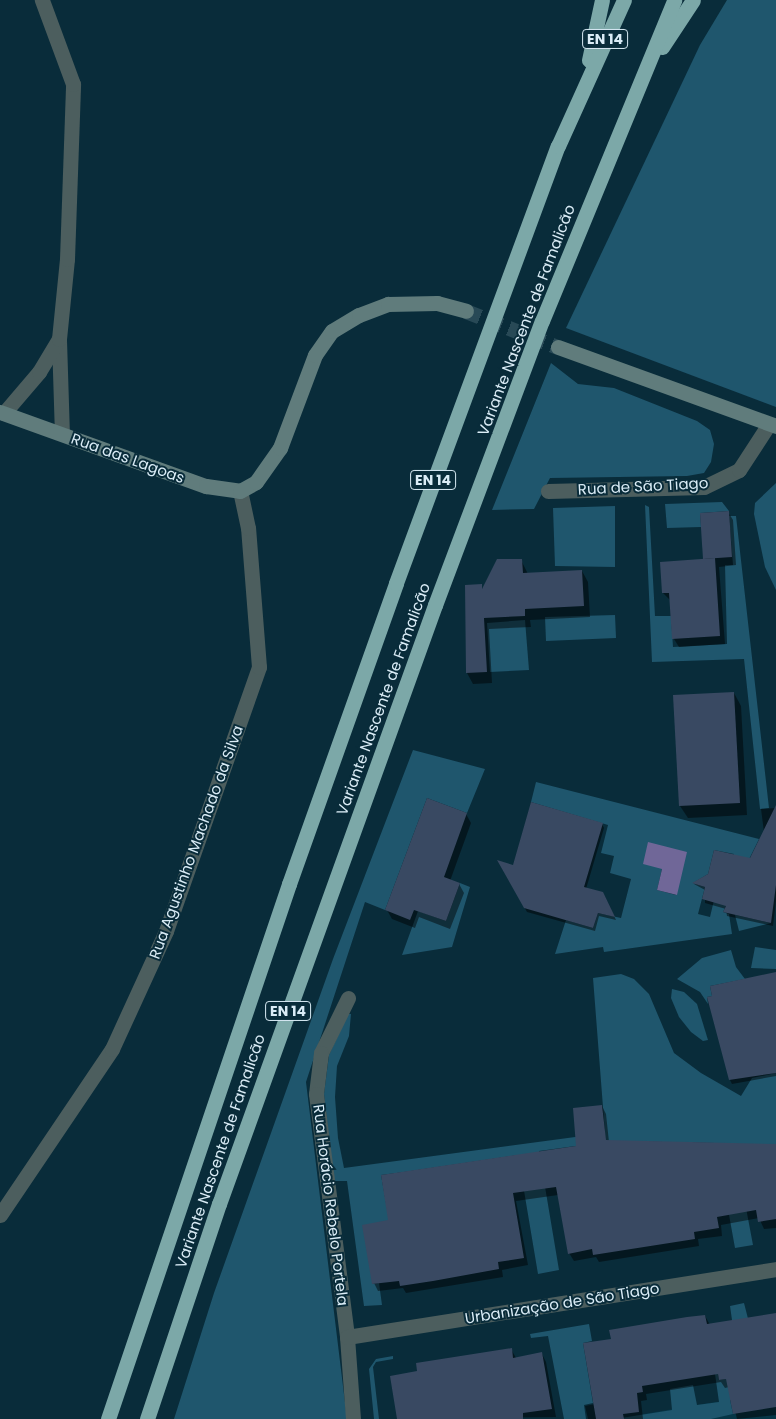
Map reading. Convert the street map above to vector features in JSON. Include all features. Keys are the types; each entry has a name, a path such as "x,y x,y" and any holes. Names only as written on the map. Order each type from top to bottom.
{"highway":[{"path":"586,79 602,0"},
{"name":"Variante Nascente de Famalicão","path":"108,1419 325,780 486,335 586,79 624,0"},
{"name":"Variante Nascente de Famalicão","path":"147,1419 219,1204 432,615 542,321 674,0"},
{"path":"643,75 693,0"}],"main road":[{"path":"240,491 256,482 280,448 315,355 332,332 358,315 388,304 437,303 466,311"},
{"name":"Rua de São Tiago","path":"558,347 772,425"},
{"name":"Rua das Lagoas","path":"2,413 206,486 240,491"}],"street":[{"path":"42,0 73,84 67,259 59,338 62,433"},
{"path":"2,413 39,372 59,338"},
{"name":"Rua de São Tiago","path":"548,491 704,487 739,470 772,425"},
{"name":"Rua Agustinho Machado da Silva","path":"0,1214 112,1049 166,931 259,668 248,528 240,491"},
{"name":"Rua Horácio Rebelo Portela","path":"348,998 322,1053 316,1094 348,1337 354,1419"},
{"name":"Urbanização de São Tiago","path":"348,1337 776,1268"}],"shaded area":[{"path":"727,0 776,0 776,407 566,328 700,45"},
{"path":"551,363 578,384 614,388 697,421 710,430 714,444 711,462 704,473 687,476 550,478 534,509 492,510"},
{"path":"776,483 776,590 765,567 754,514 755,503"},
{"path":"722,502 729,511 700,513 701,527 667,528 665,504"},
{"path":"645,505 649,507 655,616 671,616 673,647 727,644 725,565 733,565 729,516 736,516 769,808 760,809 744,659 652,662"},
{"path":"615,506 615,567 555,566 553,508"},
{"path":"615,615 616,638 546,641 545,617"},
{"path":"525,620 529,670 490,672 487,623"},
{"path":"413,750 485,769 467,813 427,798 385,910 365,902 306,1082 347,1419 174,1419 214,1293 333,959"},
{"path":"536,782 759,839 723,912 729,914 732,934 604,952 603,947 555,954 566,920 593,928 598,913 621,918 631,879 610,873 614,856 601,853 608,825 531,802","holes":["714,850 734,854 719,879 710,917 698,914 705,887 693,883 708,874","662,869 676,895 657,890"]},
{"path":"648,842 687,852 677,895 657,890 662,869 643,864"},
{"path":"460,883 470,887 452,947 402,955 418,911 446,921"},
{"path":"736,915 771,923 739,931"},
{"path":"755,947 776,950 776,969 751,968"},
{"path":"731,950 736,967 745,979 710,986 712,996 707,997 708,1004 700,992 677,979 702,958"},
{"path":"621,974 634,979 649,994 674,1053 701,1073 741,1096 752,1078 776,1073 776,1144 734,1144 753,1245 735,1248 716,1143 612,1141 539,1151 559,1270 538,1274 518,1155 381,1175 389,1220 372,1284 379,1283 382,1305 364,1306 347,1181 334,1181 324,1094 329,1055 348,1014 351,1014 349,1036 337,1066 335,1097 338,1138 344,1168 605,1133 593,978"},
{"path":"672,989 684,992 697,1004 708,1040 703,1041 691,1032 679,1017 671,998"},
{"path":"744,1303 754,1342 767,1340 763,1322 766,1321 776,1393 730,1400 733,1414 711,1419 615,1419 672,1410 670,1389 693,1385 697,1405 719,1402 715,1374 718,1374 719,1380 745,1376 736,1320 732,1320 730,1306"},
{"path":"589,1324 592,1341 583,1343 593,1403 584,1405 586,1419 564,1419 548,1336 531,1338 530,1334"},
{"path":"393,1356 393,1359 376,1362 373,1367 379,1419 374,1419 369,1369 376,1359"},
{"path":"776,1393 776,1419 615,1419 696,1405"}],"building":[{"path":"729,511 732,557 703,559 700,513"},
{"path":"715,558 720,636 672,639 669,593 662,593 660,562"},
{"path":"497,559 522,559 523,573 582,570 584,606 525,609 525,616 484,618 487,672 466,673 465,585 482,584 482,589"},
{"path":"734,692 740,803 679,806 673,695"},
{"path":"427,798 467,813 444,877 460,883 446,921 414,910 410,920 385,910"},
{"path":"531,802 603,823 584,887 603,892 615,917 598,913 593,928 524,908 497,860 513,865"},
{"path":"776,805 776,885 771,923 723,912 726,906 702,899 705,887 692,883 708,874 714,850 750,858"},
{"path":"776,972 776,1073 729,1080 707,997 712,996 710,986"},
{"path":"602,1105 606,1140 776,1144 776,1219 758,1222 756,1210 717,1217 719,1228 694,1232 695,1239 593,1255 592,1249 568,1254 556,1187 513,1193 524,1258 498,1262 499,1269 433,1281 400,1286 399,1281 372,1284 362,1225 388,1220 381,1175 576,1146 573,1108"},
{"path":"776,1313 776,1407 733,1414 726,1379 719,1380 718,1374 642,1386 643,1392 637,1393 639,1412 623,1414 624,1419 596,1419 583,1343 611,1339 609,1330 687,1317 705,1315 707,1324"},
{"path":"512,1348 513,1358 542,1352 552,1409 523,1413 523,1419 397,1419 390,1376 417,1371 416,1363"}],"tunnel":[{"path":"466,311 558,347"}]}
